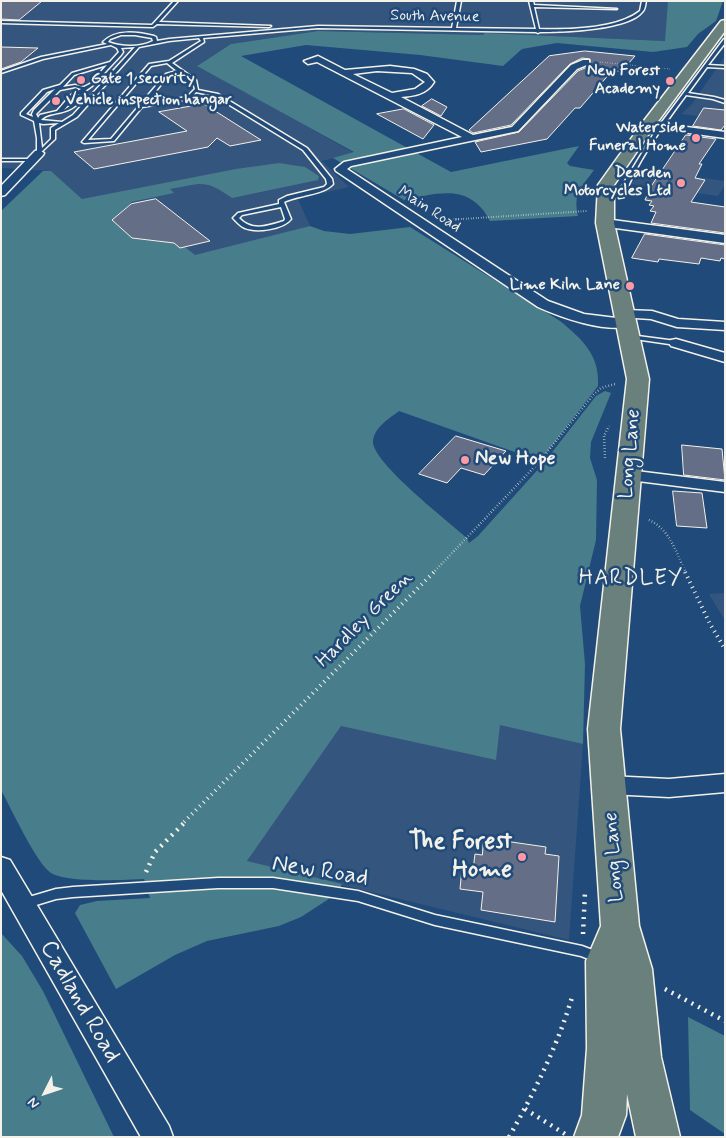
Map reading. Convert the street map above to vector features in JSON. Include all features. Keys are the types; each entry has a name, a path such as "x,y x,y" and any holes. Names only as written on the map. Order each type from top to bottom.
{"main road":[{"name":"Long Lane","path":"580,1135 604,1115 613,944 609,785 604,729 638,379 605,217 606,185 654,126 725,23"},
{"name":"Long Lane","path":"613,944 632,969 640,1057 658,1137"}],"street":[{"path":"318,59 472,138 518,128 574,67 586,62"},
{"path":"344,73 392,69 419,73 429,79 430,84 423,90 391,96"},
{"path":"654,126 725,135"},
{"name":"Main Road","path":"472,138 340,169 344,174 554,309 582,319 627,325"},
{"path":"1,193 36,156"},
{"path":"605,217 725,239"},
{"path":"627,325 652,315 678,323 725,326"},
{"path":"676,343 725,358"},
{"path":"628,475 725,488"},
{"path":"609,785 669,788 725,783"},
{"name":"Cadland Road","path":"9,885 158,1137"}],"lane":[{"path":"144,35 176,1"},
{"path":"454,30 459,1"},
{"path":"531,1 538,32"},
{"name":"South Avenue","path":"169,40 310,28 538,32 585,29 619,23 640,13 644,8 644,1"},
{"path":"532,6 615,9"},
{"path":"1,22 152,27 310,28"},
{"path":"109,45 105,42 108,39 152,27"},
{"path":"131,34 169,40"},
{"path":"150,44 155,40 154,37"},
{"path":"78,148 150,65 170,62 203,41 201,38"},
{"path":"1,72 32,61 109,45 118,47 138,46 169,40"},
{"path":"621,197 654,126 686,94 725,40"},
{"path":"1,160 36,156 53,139 53,129 72,118 95,96 138,46"},
{"path":"38,121 44,115 70,109 77,103 82,96 78,92 91,85 118,56 121,52 118,47"},
{"path":"76,52 105,52"},
{"path":"111,54 118,56"},
{"path":"141,106 188,98 196,91 197,87 194,80 170,65 170,62"},
{"path":"36,156 40,142 37,134 38,121 34,114 76,72 110,63"},
{"path":"705,66 725,67"},
{"path":"84,142 104,142 115,138 167,75 181,71"},
{"path":"65,82 47,90 24,114 38,121 55,123 72,118"},
{"path":"47,90 71,86 84,88 95,96"},
{"path":"196,91 216,95 305,149 329,179 330,184 326,188 281,201 288,219 286,222 259,230 246,227 236,218 240,214 282,205"},
{"path":"686,94 714,98 725,102"},
{"path":"627,325 676,343"},
{"name":"New Road","path":"9,885 56,894 142,888 273,883 358,896 435,920 582,951 613,944"}],"path":[{"path":"586,62 675,69"},
{"path":"418,222 605,217"},
{"name":"Hardley Green","path":"142,888 148,865 165,841 460,545 540,461 594,394 601,388 619,383"},
{"path":"626,507 658,524 667,534 710,624 725,649"},
{"path":"692,1005 725,1021"},
{"path":"509,1137 525,1109 580,1135"}],"shaded area":[{"path":"1,1 668,1 666,41 485,33 484,35 318,31 231,44 198,65 354,153 322,161 349,187 298,199 310,226 232,247 154,264 51,171 1,168"},
{"path":"725,56 725,119 681,114 691,105"},
{"path":"643,169 725,181 725,185 718,196 631,184"},
{"path":"725,593 725,621 709,594"},
{"path":"357,677 583,744 569,940 247,862"}],"green space":[{"path":"668,1 723,1 716,21 698,34 687,47 653,52 557,43 522,49 503,66 420,55 306,45 241,56 451,172 579,146 567,163 570,166 594,170 577,196 578,216 490,221 482,209 473,201 463,196 441,194 404,200 333,158 354,152 197,66 231,44 318,31 483,35 485,33 665,41"},
{"path":"279,163 305,167 319,176 318,180 232,198 215,187 202,184 170,189 174,193 131,202 112,220 132,238 179,242 195,255 310,226 324,231 350,234 410,227 560,321 576,334 593,357 598,375 598,386 540,461 399,411 379,428 373,442 376,451 385,464 429,506 467,538 469,543 478,536 542,465 596,396 605,391 611,393 591,442 590,458 597,480 596,540 580,606 585,664 583,744 500,725 496,760 341,726 247,861 342,884 338,893 301,917 279,926 207,941 175,955 116,989 75,913 80,905 97,901 150,898 144,879 82,880 51,873 31,847 1,790 1,211 43,171 51,171 82,199 236,169"},
{"path":"1,933 22,956 43,991 114,1137 1,1137"},
{"path":"688,1017 725,1036 725,1134 690,1110"}],"building":[{"path":"1,1 42,1 19,20 1,19"},
{"path":"1,47 38,48 21,62 1,69"},
{"path":"585,51 635,56 622,71 611,72 580,108 575,108 547,139 481,152 475,142 519,132 578,71 590,66 590,59 582,58 570,64 511,125 473,133 469,130 549,56"},
{"path":"432,99 447,107 441,116 422,106"},
{"path":"204,104 261,140 230,146 217,138 208,147 94,169 74,152 187,131 159,112"},
{"path":"704,108 725,110 725,125 721,130 693,126"},
{"path":"404,109 434,125 423,139 377,114"},
{"path":"686,135 716,139 699,164 702,164 695,178 705,180 691,202 725,207 725,233 651,223 656,212 650,211 654,206 649,205 652,201 645,200 650,188"},
{"path":"156,199 210,241 180,248 174,243 132,238 112,220 131,204"},
{"path":"645,234 725,245 725,259 721,258 720,261 701,258 699,264 659,259 658,262 632,258"},
{"name":"New Hope","path":"456,436 506,451 484,475 461,468 447,483 419,474"},
{"path":"682,445 722,449 725,480 684,475"},
{"path":"673,491 702,493 707,528 677,526"},
{"path":"484,838 546,847 545,854 559,856 555,922 481,910 483,892 460,889 462,868 473,870 475,854 482,855"}],"place":[{"name":"Gate 1 security","path":"81,80"},
{"name":"New Forest Academy","path":"670,81"},
{"name":"Vehicle inspection hangar","path":"56,101"},
{"name":"Waterside Funeral Home","path":"696,138"},
{"name":"Dearden Motorcycles Ltd","path":"681,183"},
{"name":"Lime Kiln Lane","path":"630,286"},
{"name":"New Hope","path":"465,460"},
{"name":"The Forest Home","path":"522,857"}],"district":[{"name":"HARDLEY","path":"631,579"}]}
